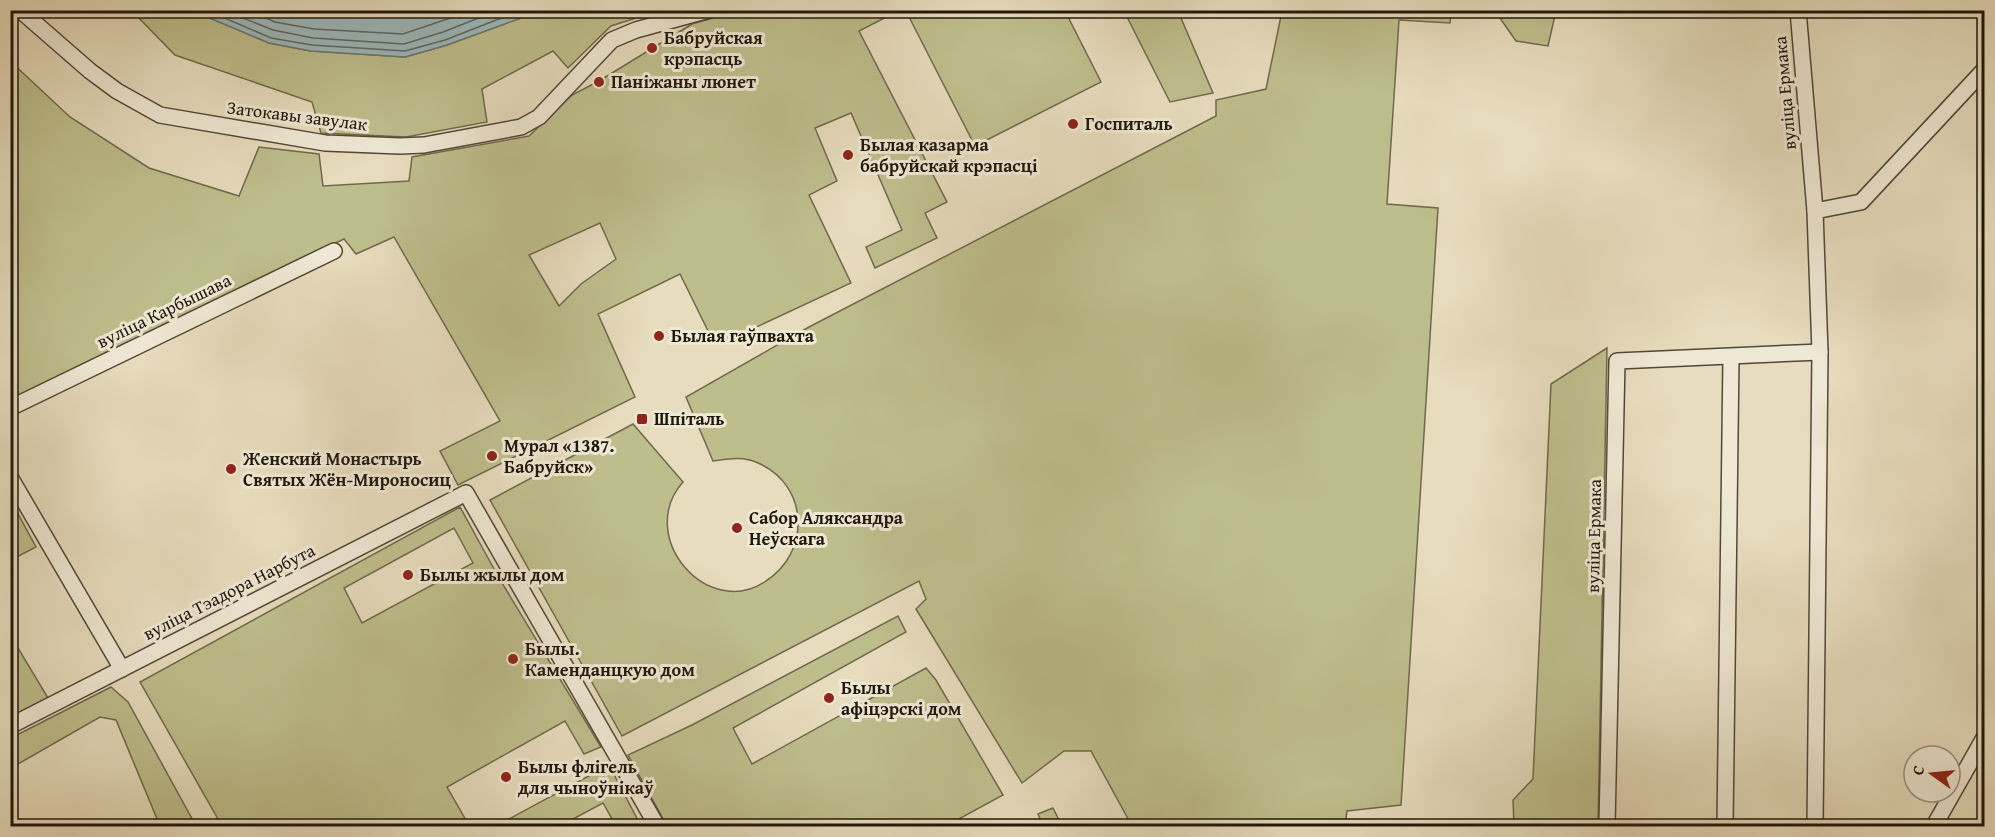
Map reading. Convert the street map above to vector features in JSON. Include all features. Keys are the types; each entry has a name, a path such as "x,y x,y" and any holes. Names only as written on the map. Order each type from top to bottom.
{"street":[{"name":"Затокавы завулак","path":"20,10 59,47 99,78 160,115 325,143 400,146 424,145 521,127 547,109 612,40 636,30 709,10"},
{"name":"вуліца Ермака","path":"1798,10 1815,211 1820,352 1815,826"},
{"path":"1815,211 1861,202 1984,69"},
{"name":"вуліца Карбышава","path":"10,408 334,251"},
{"name":"вуліца Ермака","path":"1607,826 1617,361 1820,352"},
{"path":"1725,826 1731,357"},
{"path":"10,477 122,669"},
{"name":"вуліца Тэадора Нарбута","path":"10,726 466,493 657,826"},
{"path":"1934,826 1984,738"}],"green space":[{"path":"132,11 193,11 269,43 311,51 405,57 447,45 540,11 658,11 611,26 568,68 553,51 482,89 487,122 406,137 321,133 312,102 175,55"},
{"path":"737,11 898,11 859,31 947,202 925,213 937,238 875,268 866,247 902,230 851,113 815,128 837,181 809,195 851,283 722,343 714,343 680,274 598,314 635,397 458,485 440,451 500,421 394,237 356,254 344,239 11,399 10,61 70,117 149,168 239,196 259,147 319,154 323,186 409,181 412,157 529,136 572,95 692,24","holes":["600,223 616,259 581,284 559,306 529,255"]},
{"path":"906,11 1065,11 1101,82 975,146"},
{"path":"1124,11 1178,11 1213,93 1170,102"},
{"path":"1282,11 1451,11 1450,23 1399,20 1387,204 1438,208 1401,805 1347,811 1345,826 1132,826 1091,751 1064,751 1022,783 916,609 926,599 919,581 622,736 490,500 633,424 683,482 670,503 667,526 673,548 684,567 701,581 721,590 744,590 766,581 781,569 797,537 798,519 795,502 787,487 775,473 758,463 741,459 713,461 686,397 809,327 1216,116 1216,100 1266,89"},
{"path":"1495,11 1556,11 1548,46 1516,41"},
{"path":"1607,348 1598,826 1514,826 1513,800 1533,779 1551,384"},
{"path":"10,499 36,547 11,560 10,560"},
{"path":"460,507 499,578 601,747 584,754 565,721 447,787 467,822 458,826 222,826 140,682","holes":["454,528 473,563 362,623 344,588"]},
{"path":"898,616 906,632 733,728 752,764 926,668 936,680 1003,795 946,826 667,826 628,755 692,725"},
{"path":"11,645 18,648 48,698 11,717"},
{"path":"111,687 128,702 196,826 160,826 116,720 100,717 11,768 11,738"},
{"path":"609,765 641,826 598,826 612,819 603,803 560,826 496,826"},
{"path":"1053,808 1062,826 1043,826 1038,814"}],"water":[{"path":"193,11 540,11 447,45 405,57 311,51 269,43"}],"place":[{"name":"Бабруйская крэпасць","path":"652,48"},
{"name":"Паніжаны люнет","path":"599,82"},
{"name":"Госпиталь","path":"1073,124"},
{"name":"Былая казарма бабруйскай крэпасці","path":"848,155"},
{"name":"Былая гаўпвахта","path":"659,336"},
{"name":"Шпіталь","path":"642,419"},
{"name":"Мурал «1387. Бабруйск»","path":"492,456"},
{"name":"Женский Монастырь Святых Жён-Мироносиц","path":"231,469"},
{"name":"Сабор Аляксандра Неўскага","path":"737,528"},
{"name":"Былы жылы дом","path":"408,575"},
{"name":"Былы. Каменданцкую дом","path":"513,659"},
{"name":"Былы афіцэрскі дом","path":"829,698"},
{"name":"Былы флігель для чыноўнікаў","path":"506,777"}]}
